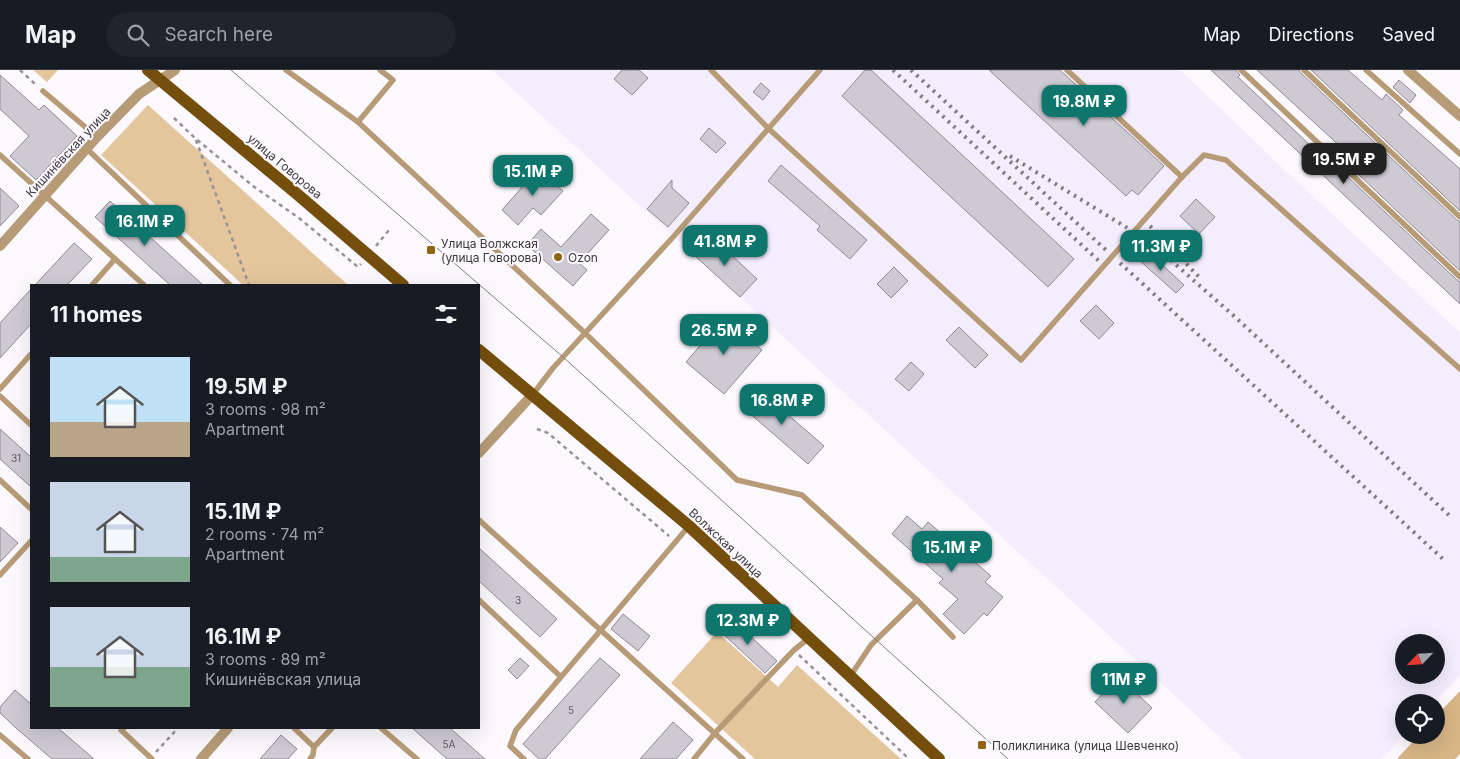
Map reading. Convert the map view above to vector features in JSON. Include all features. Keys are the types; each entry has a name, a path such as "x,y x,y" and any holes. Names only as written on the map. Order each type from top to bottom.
{"main road":[{"name":"улица Говорова","path":"148,70 402,284"},
{"path":"480,351 532,395"},
{"name":"Волжская улица","path":"532,395 689,526 939,759"}],"street":[{"name":"Кишинёвская улица","path":"0,246 96,138 139,94 175,70"},
{"path":"1408,70 1460,116"},
{"path":"480,453 532,395"},
{"path":"201,759 227,729"}],"lane":[{"path":"286,70 358,122 585,333 737,480 802,495 917,600 953,637"},
{"path":"358,122 393,80 380,70"},
{"path":"711,70 769,129 1021,360 1182,177 1204,155 1226,160 1460,369"},
{"path":"532,395 553,368 674,236 820,70"},
{"path":"1067,70 1182,177"},
{"path":"1241,70 1460,276"},
{"path":"1304,70 1460,217"},
{"path":"1366,70 1460,154"},
{"path":"43,91 96,138"},
{"path":"87,148 229,284"},
{"path":"0,155 143,284"},
{"path":"93,284 115,259"},
{"path":"0,389 30,355"},
{"path":"0,396 30,424"},
{"path":"0,480 30,509"},
{"path":"480,521 743,759"},
{"path":"524,759 510,746 516,730 689,526"},
{"path":"0,575 30,542"},
{"path":"850,676 871,645 917,600"},
{"path":"480,601 560,676"},
{"path":"694,759 715,733 794,650 809,638"},
{"path":"122,729 152,758"},
{"path":"295,729 314,748"},
{"path":"310,759 314,748 331,729"},
{"path":"382,729 417,759"},
{"path":"0,735 28,759"}],"path":[{"path":"20,70 43,91"},
{"path":"174,118 253,186 299,218 358,267"},
{"path":"195,138 249,284"},
{"path":"537,429 548,432 676,542"},
{"path":"794,650 909,759"},
{"path":"152,758 177,729"}],"shaded area":[{"path":"33,70 58,70 47,82"},
{"path":"492,70 1180,70 1460,333 1460,675 1442,694 1395,694 1396,744 1382,759 1244,759"},
{"path":"148,105 347,284 242,284 101,155"},
{"path":"717,632 778,687 797,665 901,759 755,759 671,683"},
{"path":"1460,691 1460,754 1455,759 1397,759 1411,744 1445,744 1445,707"}],"building":[{"path":"622,70 639,70 648,78 632,95 614,79"},
{"path":"865,70 871,70 1074,259 1048,287 842,96"},
{"path":"989,70 1060,70 1164,166 1138,195 1132,190 1126,196"},
{"path":"1211,70 1236,70 1240,75 1238,77 1460,282 1460,304"},
{"path":"1257,70 1299,70 1460,222 1460,271 1337,154 1342,148"},
{"path":"1311,70 1348,70 1382,100 1386,94 1403,110 1399,115 1460,169 1460,211"},
{"path":"0,75 39,110 44,105 77,136 36,180 10,156 29,136 0,109"},
{"path":"1399,80 1416,95 1410,103 1393,87"},
{"path":"761,83 770,91 763,100 753,92"},
{"path":"709,128 726,143 716,153 700,139"},
{"path":"781,165 867,240 850,259 817,230 820,226 768,181"},
{"path":"538,169 563,191 541,215 533,208 518,225 502,210"},
{"path":"672,180 672,188 689,203 668,227 647,209"},
{"path":"0,188 19,206 0,226"},
{"path":"1196,199 1215,217 1199,234 1180,216"},
{"path":"110,201 202,284 169,284 95,217"},
{"path":"591,214 609,230 579,263 587,270 573,286 527,245 541,229 561,247"},
{"path":"711,236 757,279 740,297 694,255"},
{"path":"74,243 92,259 68,284 36,284"},
{"path":"1146,250 1184,285 1176,293 1138,259"},
{"path":"894,267 908,281 891,298 877,284"},
{"path":"30,290 30,325 0,358 0,323"},
{"path":"1096,305 1114,323 1099,339 1080,321"},
{"path":"725,317 762,350 724,394 686,362"},
{"path":"959,327 988,355 975,368 946,340"},
{"path":"911,362 924,374 909,391 895,379"},
{"path":"756,387 824,446 808,464 740,405"},
{"path":"0,429 30,456 30,486 0,459"},
{"path":"907,516 922,529 928,522 991,576 985,582 1003,597 987,616 984,613 964,634 943,614 958,599 939,583 943,579 892,534"},
{"path":"0,527 18,543 0,562"},
{"path":"480,549 557,619 540,637 480,582"},
{"path":"623,614 650,636 638,651 611,629"},
{"path":"732,619 777,661 765,673 720,631"},
{"path":"520,658 529,666 517,679 508,670"},
{"path":"600,658 620,675 545,759 539,759 523,744"},
{"path":"1119,677 1152,708 1128,733 1095,702"},
{"path":"15,690 30,703 30,729 59,729 94,759 52,759 0,713 0,707"},
{"path":"673,722 693,740 676,759 640,759"},
{"path":"413,729 451,729 485,759 447,759"},
{"path":"281,735 297,749 288,759 260,759"}],"tram line":[{"path":"231,70 479,284"},
{"path":"480,285 563,357 1008,759"}],"railway":[{"path":"893,70 1099,261"},
{"path":"911,70 1107,251"},
{"path":"1010,156 1129,229"},
{"path":"1150,226 1199,277"},
{"path":"1141,237 1166,256 1234,316 1451,517"},
{"path":"1120,263 1443,559"}],"place":[{"name":"Улица Волжская (улица Говорова)","path":"431,250"},
{"name":"Ozon","path":"558,257"},
{"name":"Поликлиника (улица Шевченко)","path":"982,745"}]}
